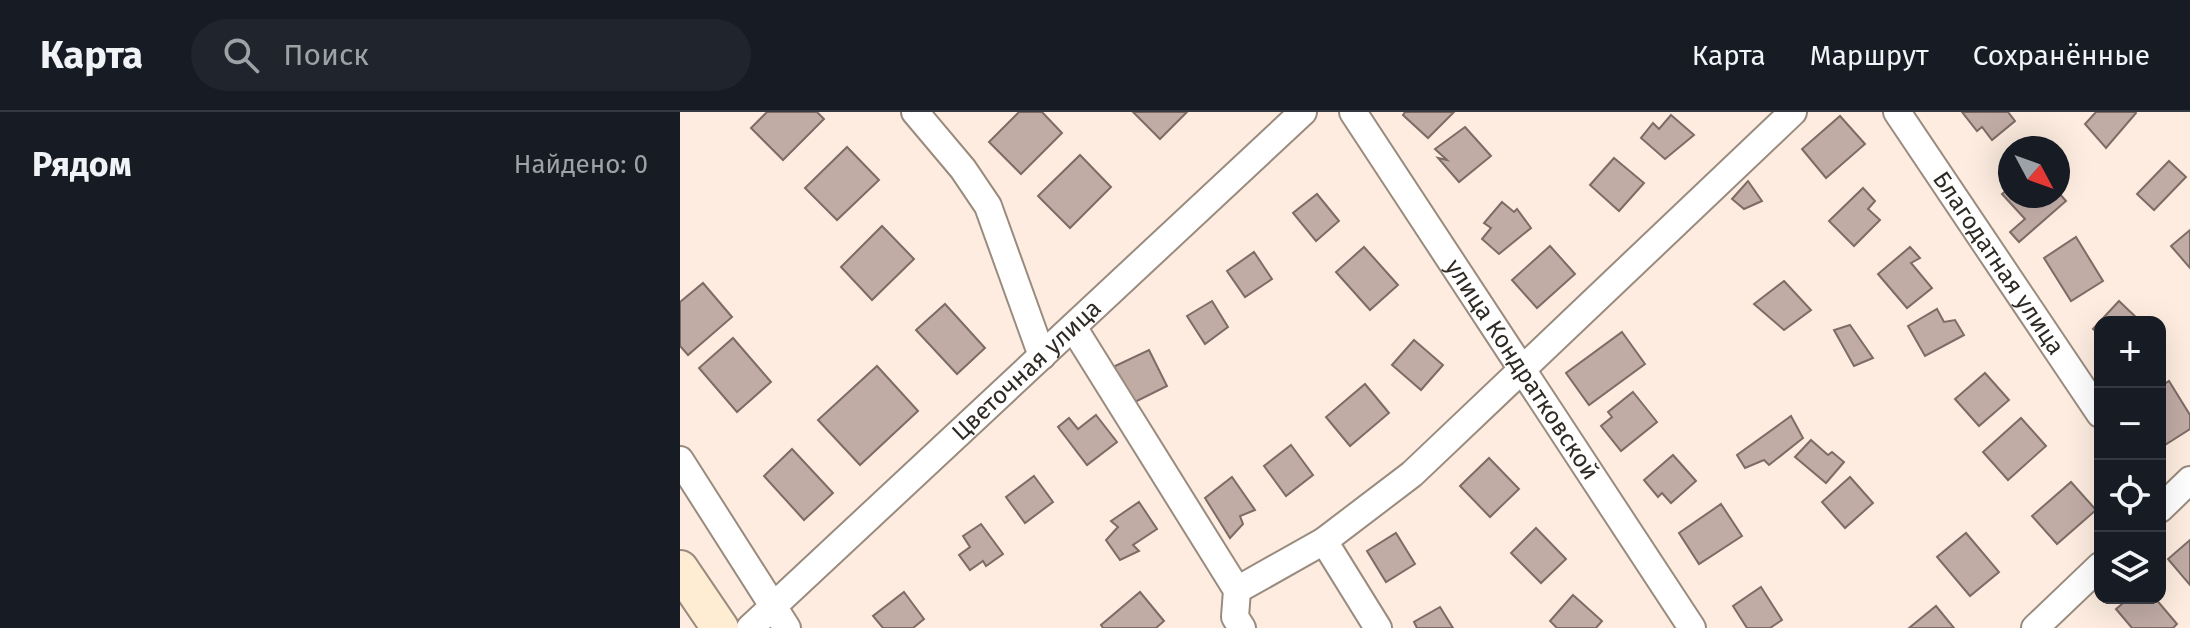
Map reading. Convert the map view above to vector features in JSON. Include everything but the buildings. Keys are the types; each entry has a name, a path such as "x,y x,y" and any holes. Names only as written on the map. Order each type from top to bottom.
{"main road":[{"path":"680,569 720,628"}],"street":[{"path":"915,112 963,169 988,206 1042,356"},
{"name":"Цветочная улица","path":"750,628 780,617 1042,356 1303,112"},
{"name":"улица Кондратковской","path":"1353,112 1692,628"},
{"path":"1237,590 1324,541 1412,474 1793,112"},
{"name":"Благодатная улица","path":"1897,112 2094,405"},
{"path":"1073,327 1237,590 1235,617 1242,628"},
{"path":"680,460 780,617"},
{"path":"2166,502 2190,480"},
{"path":"1324,541 1378,628"},
{"path":"2035,628 2094,572"}]}
